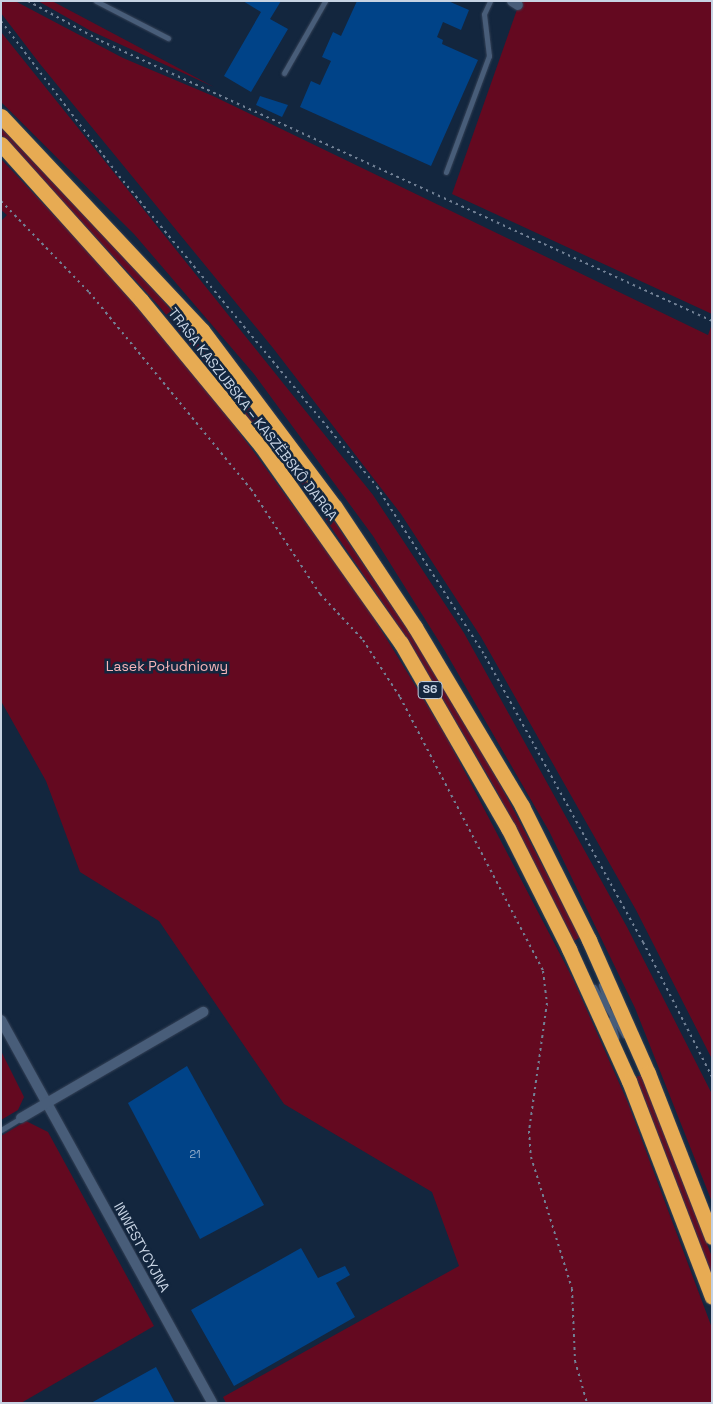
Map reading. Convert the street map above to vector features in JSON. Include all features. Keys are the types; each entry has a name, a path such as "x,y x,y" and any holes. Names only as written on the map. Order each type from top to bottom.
{"highway":[{"name":"TRASA KASZUBSKA – KASZËBSKÔ DARGA","path":"1,116 202,330 335,507 471,717 588,940 648,1073 712,1237"},
{"name":"TRASA KASZUBSKA – KASZËBSKÔ DARGA","path":"1,144 141,300 322,526 451,724 569,949 629,1081 712,1297"}],"street":[{"path":"21,1118 203,1012"},
{"name":"INWESTYCYJNA","path":"1,1020 212,1403"}],"lane":[{"path":"96,1 168,38"},
{"path":"284,73 325,1"},
{"path":"446,172 489,56 484,14 490,1"},
{"path":"588,940 629,1081"},
{"path":"569,949 648,1073"},
{"path":"1,1130 21,1118"}],"path":[{"path":"28,1 101,41 712,321"},
{"path":"1,21 119,176 376,487 485,656 643,942 712,1077"},
{"path":"1,201 95,300 250,489 320,594 363,640 400,697 543,971 547,1003 529,1130 531,1156 572,1289 575,1361 587,1403"}],"green space":[{"path":"1,1 15,1 123,58 213,96 708,335 712,324 712,1059 636,910 481,637 401,514 273,348 40,64 1,13"},
{"path":"38,1 52,1 214,87 91,31"},
{"path":"520,1 712,1 712,314 452,194"},
{"path":"1,32 373,495 464,633 627,927 712,1094 712,1202 635,1008 549,831 445,651 373,536 254,374 134,234 1,102"},
{"path":"1,125 162,299 298,468 424,653 500,784 580,937 574,941 496,790 409,642 301,483 159,306 1,135"},
{"name":"Lasek Południowy","path":"1,159 124,289 209,391 364,602 445,734 573,979 628,1103 712,1328 712,1403 226,1403 223,1397 459,1266 432,1192 284,1104 159,921 80,872 46,781 1,701 1,221 7,215 1,210"},
{"path":"1,1051 24,1097 18,1110 1,1120"},
{"path":"642,1075 712,1257 712,1276 636,1077"},
{"path":"26,1121 48,1132 154,1326 21,1403 1,1403 1,1136"}],"building":[{"path":"243,1 281,1 270,19 288,29 251,92 224,76 261,12"},
{"path":"357,1 448,1 469,10 461,30 443,22 437,37 443,40 442,44 478,60 431,166 300,107 311,81 320,85 331,61 322,57 333,32 341,36"},
{"path":"260,96 288,105 282,117 256,105"},
{"path":"187,1066 264,1205 200,1239 128,1103"},
{"path":"301,1248 318,1278 345,1266 350,1275 336,1283 355,1317 234,1386 191,1310"},
{"path":"156,1367 175,1403 91,1403"}]}
